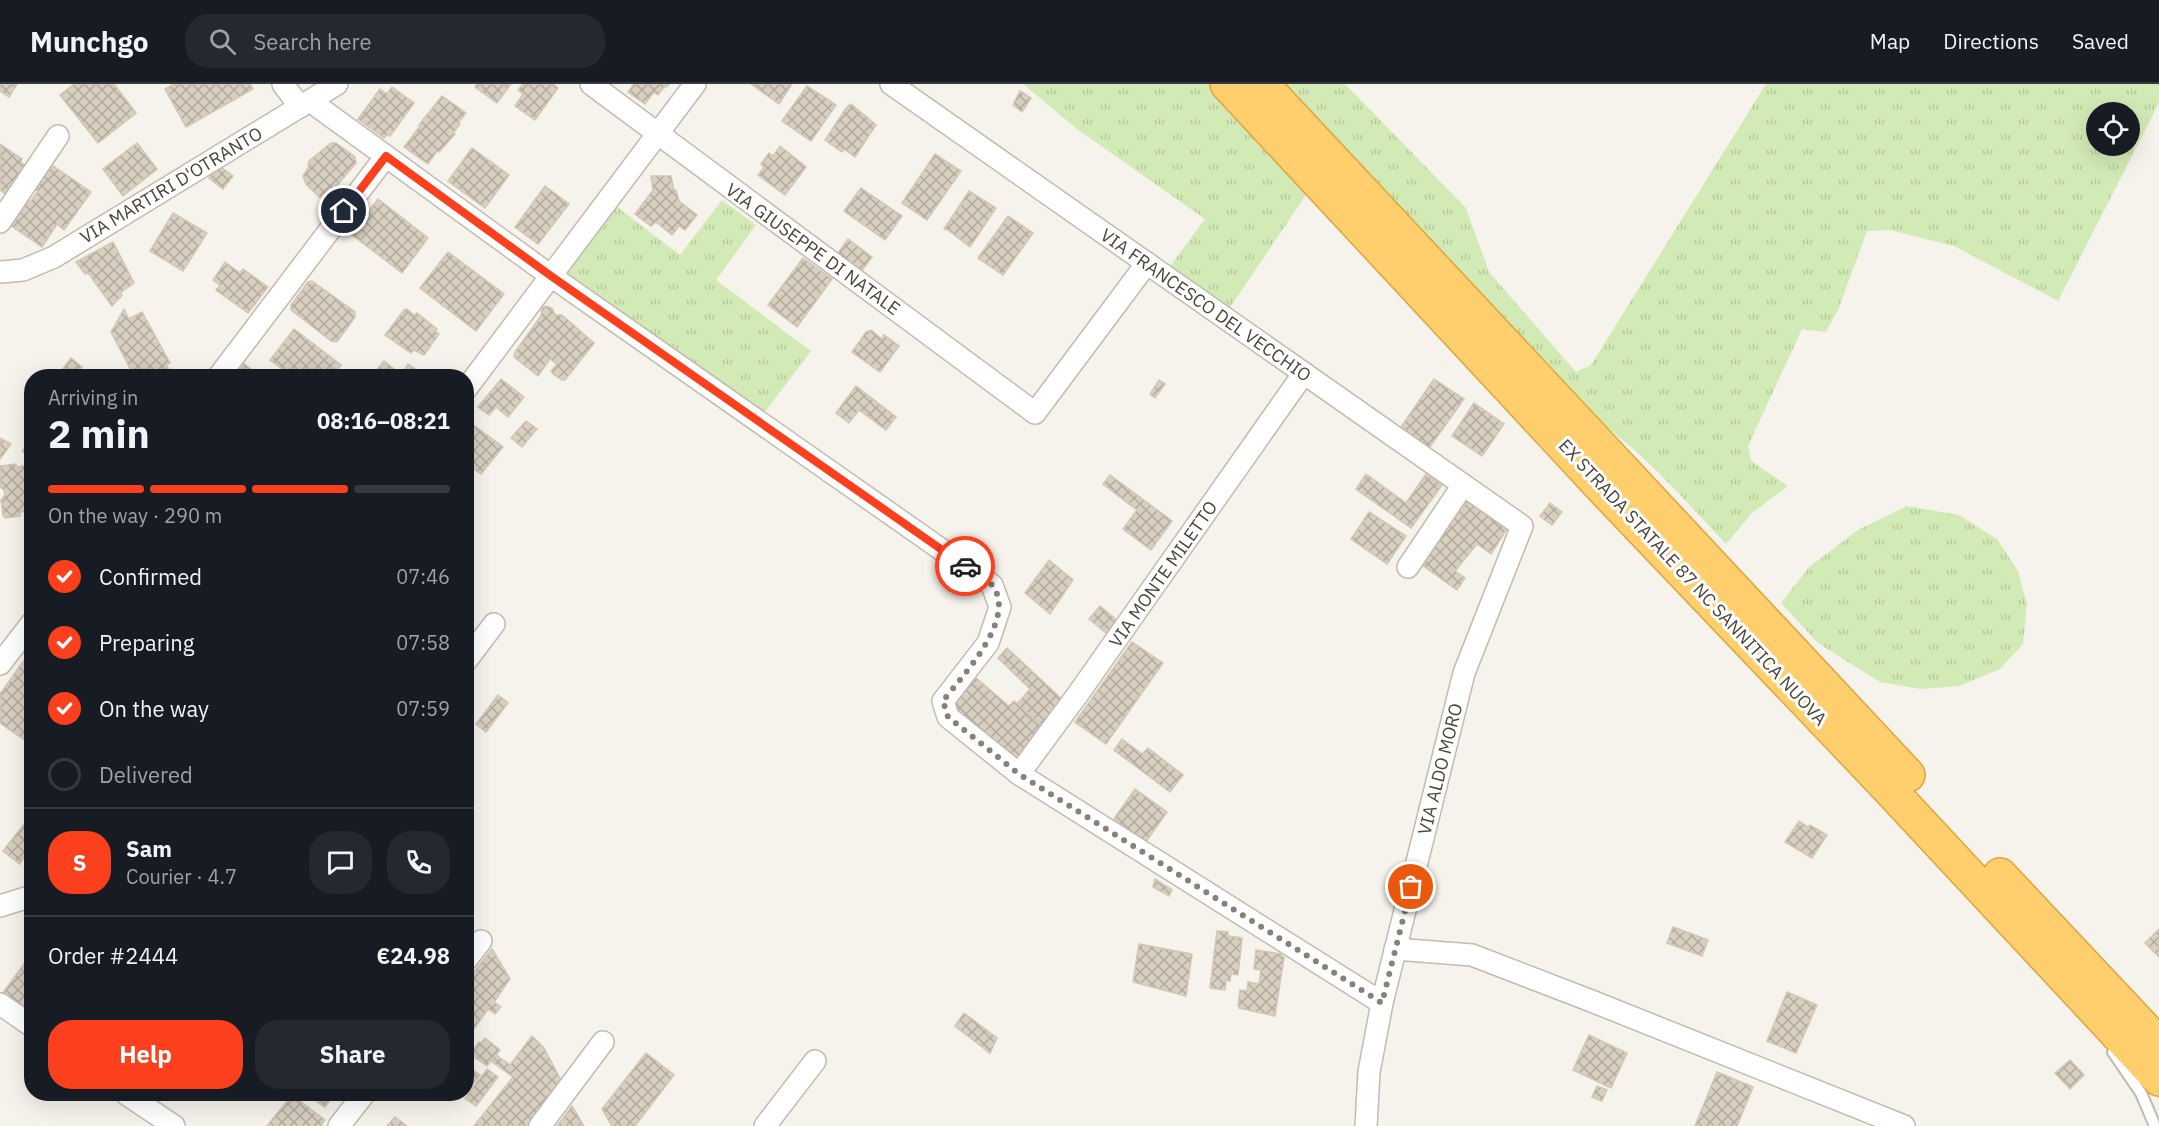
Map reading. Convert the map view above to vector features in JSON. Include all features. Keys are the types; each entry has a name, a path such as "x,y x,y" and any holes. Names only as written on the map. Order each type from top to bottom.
{"highway":[{"name":"EX STRADA STATALE 87 NC SANNITICA NUOVA","path":"1227,84 1283,125 2159,1044"},
{"name":"EX STRADA STATALE 87 NC SANNITICA NUOVA","path":"1262,84 1283,125 1607,493 1889,789 2159,1079"}],"street":[{"path":"283,84 305,104 386,156 551,276 992,585 1000,607 988,643 943,701 948,717 1019,774 1382,1003"},
{"name":"VIA MARTIRI D'OTRANTO","path":"0,272 23,270 54,257 337,84"},
{"name":"VIA GIUSEPPE DI NATALE","path":"591,84 1035,413 1147,263"},
{"path":"474,378 695,84"},
{"name":"VIA FRANCESCO DEL VECCHIO","path":"891,84 1522,526"},
{"path":"0,222 58,136"},
{"path":"224,369 386,156"},
{"name":"VIA MONTE MILETTO","path":"1019,774 1304,373"},
{"path":"1408,567 1463,485"},
{"name":"VIA ALDO MORO","path":"1366,1126 1369,1072 1382,1003 1464,673 1522,526"},
{"path":"474,650 494,624"},
{"path":"0,664 24,633"},
{"path":"0,906 24,898"},
{"path":"474,950 481,941"},
{"path":"1395,949 1472,955 1904,1126"},
{"path":"0,1004 24,1020"},
{"path":"540,1126 603,1041"},
{"path":"765,1126 815,1061"},
{"path":"140,1101 174,1126"},
{"path":"339,1126 359,1101"}],"lane":[{"path":"2006,914 2060,989"},
{"path":"2090,970 2159,1028"},
{"path":"2107,1046 2136,1086 2155,1126"}],"green space":[{"path":"1023,84 1345,84 1466,208 1489,272 1576,372 1591,365 1766,84 2159,84 2159,103 2140,140 2140,102 2086,102 2086,156 2132,156 2058,301 1954,246 1890,230 1867,231 1838,310 1826,332 1802,329 1748,446 1751,461 1788,486 1753,512 1726,544 1645,459 1308,192 1229,309 1168,269 1205,219 1077,129"},
{"path":"722,200 756,225 716,280 811,351 761,417 564,275 616,206 680,255"},
{"path":"1907,506 1959,515 1997,539 2018,571 2027,604 2023,644 2000,669 1959,686 1921,689 1880,682 1818,643 1781,603 1809,567 1858,530"}],"building":[{"path":"0,84 17,84 9,97 0,91"},
{"path":"74,84 114,84 136,113 98,143 60,95"},
{"path":"174,84 250,84 253,89 186,127 165,89"},
{"path":"477,84 511,84 497,103 475,87"},
{"path":"523,84 553,84 558,88 535,120 515,106 523,94 518,90"},
{"path":"634,84 669,84 658,95 654,92 645,104 628,92"},
{"path":"751,84 792,84 779,104"},
{"path":"807,86 836,105 811,141 782,121"},
{"path":"392,87 414,103 390,136 388,134 384,138 358,119 380,89 387,94"},
{"path":"1020,91 1031,98 1022,112 1013,105"},
{"path":"442,96 466,113 458,123 460,124 453,133 455,134 439,152 437,151 428,164 404,147"},
{"path":"851,104 876,125 855,157 844,149 842,152 825,140"},
{"path":"137,143 157,169 123,196 103,169"},
{"path":"331,143 336,143 355,157 356,163 328,196 319,197 306,184 303,176 309,161"},
{"path":"0,144 22,159 20,162 25,165 6,194 0,190"},
{"path":"780,146 806,167 785,195 758,175 764,167 761,164 769,153 773,156"},
{"path":"472,148 509,175 485,208 448,181"},
{"path":"935,154 961,171 927,220 902,203"},
{"path":"52,165 91,192 64,230 57,224 42,247 10,225 27,200 30,202 38,191 35,189"},
{"path":"218,165 233,176 223,189 209,178"},
{"path":"651,176 671,176 679,201 697,215 685,230 679,226 672,235 656,222 651,226 635,214 653,190"},
{"path":"545,186 569,204 538,244 515,227"},
{"path":"861,188 902,216 885,240 844,211"},
{"path":"969,191 996,208 970,247 944,229"},
{"path":"378,199 428,238 402,273 351,234"},
{"path":"173,213 207,233 183,271 150,251"},
{"path":"1008,216 1033,233 1003,275 978,258"},
{"path":"848,239 872,257 861,272 837,254"},
{"path":"113,242 134,283 121,292 122,295 112,306 88,273 85,274 76,262"},
{"path":"448,252 504,294 476,331 420,288"},
{"path":"803,258 832,279 797,327 768,305"},
{"path":"225,262 240,273 243,269 268,287 248,313 216,290 220,285 213,280"},
{"path":"312,281 355,312 355,317 337,342 331,341 291,310 291,305 308,282"},
{"path":"546,306 552,308 555,315 562,315 594,343 565,380 553,374 551,371 557,364 550,359 538,376 514,357 515,352 541,316 542,308"},
{"path":"124,309 129,319 142,312 170,363 166,365 169,369 130,369 111,332"},
{"path":"407,309 414,315 417,313 437,329 435,331 439,334 424,355 414,350 411,353 385,335"},
{"path":"294,329 341,365 338,369 282,369 270,360"},
{"path":"871,330 882,339 884,335 899,346 880,372 852,352 866,332"},
{"path":"71,358 82,367 80,369 63,369"},
{"path":"238,359 251,369 230,369"},
{"path":"384,361 394,369 378,369"},
{"path":"408,364 415,369 405,369"},
{"path":"501,379 524,397 508,417 496,407 489,415 478,407"},
{"path":"1434,379 1464,399 1427,451 1401,427"},
{"path":"1159,380 1165,384 1155,398 1150,394"},
{"path":"856,386 896,417 886,430 859,410 849,423 836,413"},
{"path":"1474,403 1504,424 1482,456 1452,436"},
{"path":"526,421 537,429 522,447 511,438"},
{"path":"474,425 503,447 481,474 474,469"},
{"path":"0,438 11,444 0,459"},
{"path":"16,464 16,467 24,466 24,512 20,512 20,516 5,518 3,515 1,500 5,495 4,490 0,487 0,466"},
{"path":"1366,474 1406,503 1426,474 1442,485 1411,528 1356,489"},
{"path":"1110,475 1172,521 1151,550 1123,529 1137,510 1103,484"},
{"path":"1467,500 1507,529 1491,554 1477,544 1455,571 1465,578 1457,590 1422,565"},
{"path":"1550,503 1562,512 1552,525 1540,516"},
{"path":"1369,512 1406,536 1387,564 1351,539"},
{"path":"1049,560 1073,580 1050,614 1025,593"},
{"path":"1100,606 1117,620 1106,633 1089,619"},
{"path":"1132,642 1163,663 1106,744 1075,722"},
{"path":"1007,648 1065,702 1043,726 1017,704 1030,689 998,658"},
{"path":"24,660 24,740 0,723 0,694"},
{"path":"976,678 1009,706 1014,701 1045,729 1014,765 949,708"},
{"path":"498,695 508,703 486,732 476,724"},
{"path":"1122,739 1142,754 1148,748 1183,775 1170,792 1114,750"},
{"path":"1135,789 1167,812 1143,846 1111,823"},
{"path":"1799,821 1827,835 1812,858 1785,842"},
{"path":"24,824 24,859 20,864 3,851"},
{"path":"1155,879 1172,890 1169,896 1153,887"},
{"path":"1673,927 1708,940 1702,956 1667,943"},
{"path":"2159,929 2159,957 2145,943"},
{"path":"1217,931 1228,932 1228,936 1242,938 1238,975 1231,974 1230,981 1226,980 1225,990 1210,988"},
{"path":"1139,944 1192,954 1186,996 1133,982"},
{"path":"492,949 510,979 494,1002 501,1007 495,1014 488,1009 474,1029 474,972"},
{"path":"1256,950 1281,954 1284,957 1275,1016 1238,1006 1240,990 1247,991 1248,982 1259,984 1261,970 1254,969"},
{"path":"24,964 24,1009 2,994"},
{"path":"1787,992 1817,1005 1796,1053 1767,1041"},
{"path":"964,1013 997,1038 990,1053 955,1026"},
{"path":"1589,1035 1627,1053 1611,1088 1573,1070"},
{"path":"532,1036 544,1048 562,1082 528,1126 474,1126 513,1077 491,1061 496,1055 510,1065"},
{"path":"485,1038 500,1050 487,1066 474,1057 474,1049 479,1042 481,1043"},
{"path":"646,1053 674,1075 635,1126 612,1126 602,1109"},
{"path":"2070,1060 2084,1075 2070,1089 2055,1073"},
{"path":"487,1069 498,1077 476,1106 469,1101 474,1101 474,1086"},
{"path":"474,1071 480,1075 474,1083"},
{"path":"1717,1072 1753,1087 1737,1126 1695,1126"},
{"path":"1597,1086 1607,1090 1602,1101 1592,1097"},
{"path":"287,1101 300,1101 325,1120 321,1126 267,1126"},
{"path":"318,1101 329,1101 325,1107"},
{"path":"572,1106 584,1126 557,1126"},
{"path":"395,1117 407,1126 387,1126"}],"way so far":[{"path":"965,566 992,585 1000,607 988,643 943,701 948,717 1019,774 1382,1003 1411,887"}],"route":[{"path":"344,211 386,156 551,276 965,566"}]}
